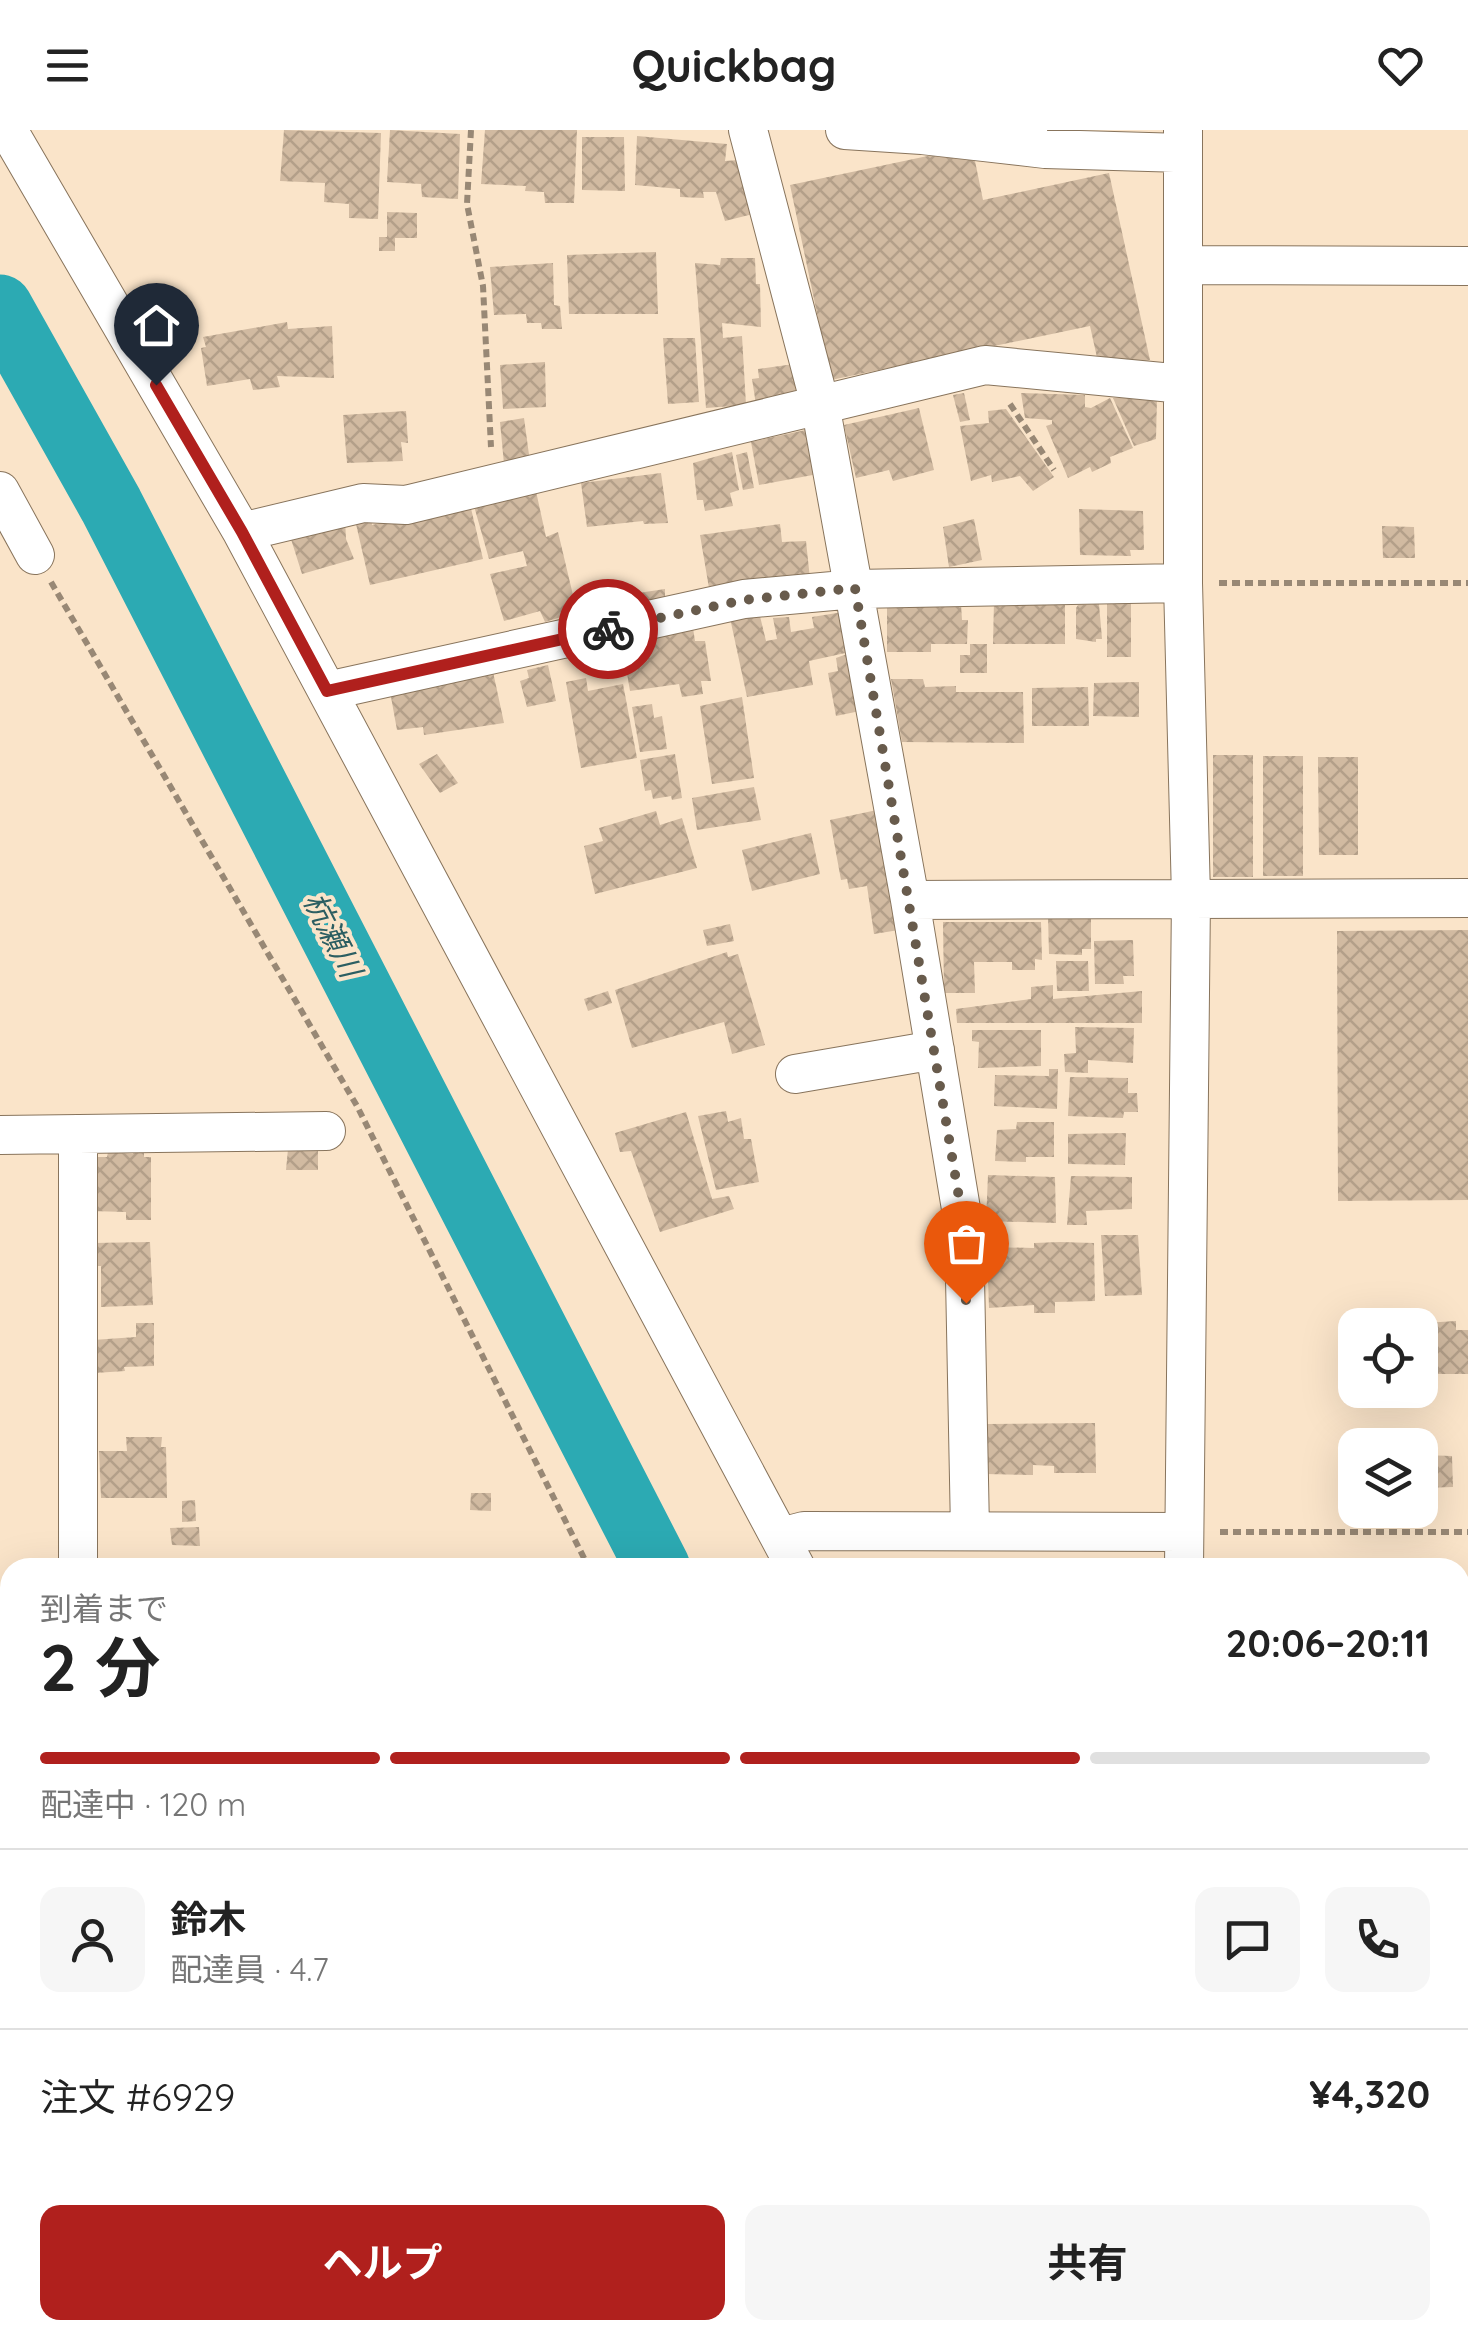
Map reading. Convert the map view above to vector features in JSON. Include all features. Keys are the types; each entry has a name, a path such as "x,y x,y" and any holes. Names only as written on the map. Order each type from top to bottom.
{"street":[{"path":"8,130 242,532 788,1552 804,1531 970,1530 1184,1550 1190,897 1183,583 1183,142 1044,149 845,130"},
{"path":"748,130 820,404 910,900 964,1227 970,1530"},
{"path":"1183,265 1468,266"},
{"path":"242,532 363,503 406,505 984,365 1183,384"},
{"path":"0,490 35,555"},
{"path":"327,691 744,600 855,588 1183,583"},
{"path":"910,900 1468,898"},
{"path":"795,1074 935,1050"},
{"path":"0,1135 326,1131"},
{"path":"78,1134 78,1558"}],"path":[{"path":"471,130 467,204 482,286 494,484"},
{"path":"984,365 1054,470"},
{"path":"35,555 357,1106 584,1558"},
{"path":"1183,583 1468,584"},
{"path":"1184,1550 1468,1532"}],"building":[{"path":"284,130 381,133 378,219 349,218 349,204 324,202 325,183 280,181"},
{"path":"390,130 460,134 458,199 422,197 421,184 387,182"},
{"path":"485,130 577,130 574,203 545,203 544,192 525,191 526,186 481,184"},
{"path":"637,136 727,144 725,161 739,160 757,213 725,221 716,192 703,192 704,198 680,197 680,189 635,185"},
{"path":"582,137 624,137 625,191 582,190"},
{"path":"942,153 975,161 983,200 1109,173 1150,360 1100,371 1090,326 831,380 790,185"},
{"path":"387,212 417,213 417,238 395,238 395,251 379,251 379,237 387,237"},
{"path":"656,252 658,314 569,314 567,255"},
{"path":"721,258 755,258 761,327 722,323 723,338 742,336 746,405 706,408 695,263 720,265"},
{"path":"553,263 554,305 560,306 562,329 542,329 541,323 527,323 526,314 494,315 490,267"},
{"path":"287,322 288,329 332,326 334,378 277,376 280,387 253,390 250,379 207,386 203,337"},
{"path":"663,338 695,338 699,402 668,404"},
{"path":"545,362 546,407 503,409 500,365"},
{"path":"801,363 807,403 757,411 752,379 759,378 758,369"},
{"path":"964,393 970,420 960,422 953,395"},
{"path":"1021,393 1085,395 1085,407 1091,408 1110,398 1133,448 1110,457 1111,463 1092,472 1090,467 1068,478 1046,426 1052,420 1025,418"},
{"path":"1113,398 1157,398 1156,439 1134,446"},
{"path":"919,408 934,470 893,481 889,470 856,478 844,425"},
{"path":"1006,409 1054,477 1033,491 1020,476 992,482 991,475 971,481 960,426 989,423 988,411"},
{"path":"406,411 408,443 401,442 403,461 347,463 343,415"},
{"path":"524,418 530,462 504,464 500,422"},
{"path":"810,429 818,474 759,485 751,442"},
{"path":"732,452 739,490 730,493 733,506 705,511 703,500 697,500 693,463"},
{"path":"747,452 754,488 743,490 736,455"},
{"path":"661,473 668,523 643,521 587,527 581,483"},
{"path":"534,482 546,537 558,532 577,612 545,622 540,611 504,621 490,574 527,566 523,551 489,559 472,499"},
{"path":"469,500 483,559 370,585 356,524 371,520 372,525"},
{"path":"1079,509 1143,511 1144,550 1130,550 1131,556 1080,555"},
{"path":"345,519 346,539 354,559 302,574 290,536"},
{"path":"974,519 982,560 949,567 943,527"},
{"path":"780,524 782,542 806,541 810,579 710,594 700,535"},
{"path":"1382,526 1414,527 1415,558 1383,558"},
{"path":"665,589 665,608 627,614 625,595"},
{"path":"1107,599 1131,599 1131,657 1107,657"},
{"path":"994,601 1065,601 1065,644 993,644"},
{"path":"887,604 961,605 962,620 968,620 967,644 931,644 931,652 887,652"},
{"path":"1099,604 1102,639 1076,639 1076,608"},
{"path":"759,612 766,641 777,639 773,618 789,617 791,632 814,628 812,617 843,612 850,652 809,661 813,685 747,697 730,618"},
{"path":"693,628 695,641 705,641 711,681 701,681 703,694 682,697 679,684 630,691 621,638"},
{"path":"970,644 987,644 987,673 960,673 960,655 970,655"},
{"path":"850,653 860,711 836,716 828,673 838,671 836,658"},
{"path":"548,665 556,701 527,707 520,681 529,678 527,670"},
{"path":"492,667 504,723 424,735 423,727 397,730 389,686"},
{"path":"586,678 588,691 623,684 637,758 581,768 566,682"},
{"path":"891,679 923,679 925,687 956,686 956,692 1023,692 1024,743 902,742"},
{"path":"1139,682 1139,717 1093,716 1094,683"},
{"path":"1088,687 1089,726 1032,726 1032,688"},
{"path":"742,697 754,778 712,784 700,706"},
{"path":"652,704 654,718 662,716 667,749 640,752 632,707"},
{"path":"437,754 458,783 440,793 419,764"},
{"path":"675,754 682,798 653,799 651,790 645,791 640,760"},
{"path":"1213,755 1253,755 1253,877 1213,877"},
{"path":"1263,756 1303,756 1303,876 1263,876"},
{"path":"1318,757 1358,757 1358,855 1319,855"},
{"path":"754,787 761,820 697,830 692,798"},
{"path":"877,810 899,930 874,934 867,886 849,889 847,879 841,880 830,820"},
{"path":"656,811 660,825 682,818 697,868 595,894 584,846 603,841 599,828"},
{"path":"811,833 820,874 752,891 742,850"},
{"path":"1048,916 1091,916 1091,949 1082,949 1082,955 1049,954"},
{"path":"943,922 1041,922 1042,960 1035,959 1035,970 1012,970 1012,962 974,962 975,993 944,993"},
{"path":"730,924 734,941 707,946 703,930"},
{"path":"1468,930 1468,1200 1338,1201 1337,931"},
{"path":"1133,940 1134,976 1123,976 1124,984 1095,984 1094,941"},
{"path":"727,952 728,957 738,954 765,1045 732,1054 724,1022 632,1048 615,990"},
{"path":"1056,961 1088,961 1089,991 1057,991"},
{"path":"1053,985 1053,999 1142,991 1142,1023 957,1023 956,1009 1031,999 1031,987"},
{"path":"608,991 612,1003 588,1011 584,999"},
{"path":"1075,1027 1134,1028 1133,1063 1088,1060 1088,1073 1065,1072 1064,1054 1076,1053"},
{"path":"972,1030 1041,1030 1041,1066 978,1068 979,1042 972,1041"},
{"path":"1049,1069 1058,1069 1057,1109 994,1106 995,1075 1049,1076"},
{"path":"1070,1077 1128,1078 1128,1093 1137,1093 1138,1112 1124,1112 1123,1118 1068,1116"},
{"path":"726,1111 728,1122 741,1118 744,1139 751,1139 759,1182 716,1190 698,1116"},
{"path":"686,1112 712,1199 729,1196 734,1209 660,1232 631,1151 620,1152 615,1133"},
{"path":"1017,1122 1054,1122 1054,1157 1026,1157 1026,1162 995,1161 997,1130 1016,1129"},
{"path":"1126,1133 1125,1165 1068,1164 1068,1134"},
{"path":"134,1148 144,1148 144,1157 151,1157 151,1220 126,1220 126,1212 91,1211 92,1179 97,1177 98,1157 107,1157 108,1152 133,1154"},
{"path":"288,1149 318,1149 318,1170 286,1170"},
{"path":"988,1175 1055,1177 1056,1223 986,1221"},
{"path":"1071,1176 1132,1177 1132,1209 1086,1211 1087,1225 1067,1225"},
{"path":"1101,1235 1138,1235 1142,1295 1105,1296"},
{"path":"150,1242 153,1305 101,1307 101,1266 93,1266 93,1243"},
{"path":"1034,1243 1094,1243 1095,1301 1055,1302 1055,1313 1034,1313 1034,1305 989,1308 987,1247 1034,1248"},
{"path":"1456,1321 1456,1330 1468,1330 1468,1374 1438,1374 1438,1322"},
{"path":"136,1323 154,1323 154,1366 95,1373 93,1340 136,1337"},
{"path":"1095,1423 1096,1473 1054,1473 1054,1466 1033,1465 1033,1475 986,1474 986,1424"},
{"path":"126,1437 162,1437 161,1447 166,1447 167,1498 101,1498 99,1451 127,1451"},
{"path":"1438,1456 1452,1456 1453,1487 1438,1487"},
{"path":"471,1493 491,1493 491,1511 470,1510"},
{"path":"195,1500 196,1521 182,1522 182,1501"},
{"path":"199,1527 200,1546 172,1545 170,1528"}],"waterway":[{"name":"杭瀬川","path":"0,307 111,505 653,1558"}],"way so far":[{"path":"608,629 744,600 855,588 964,1227 966,1303"}],"route":[{"path":"156,385 242,532 327,691 608,629"}]}
